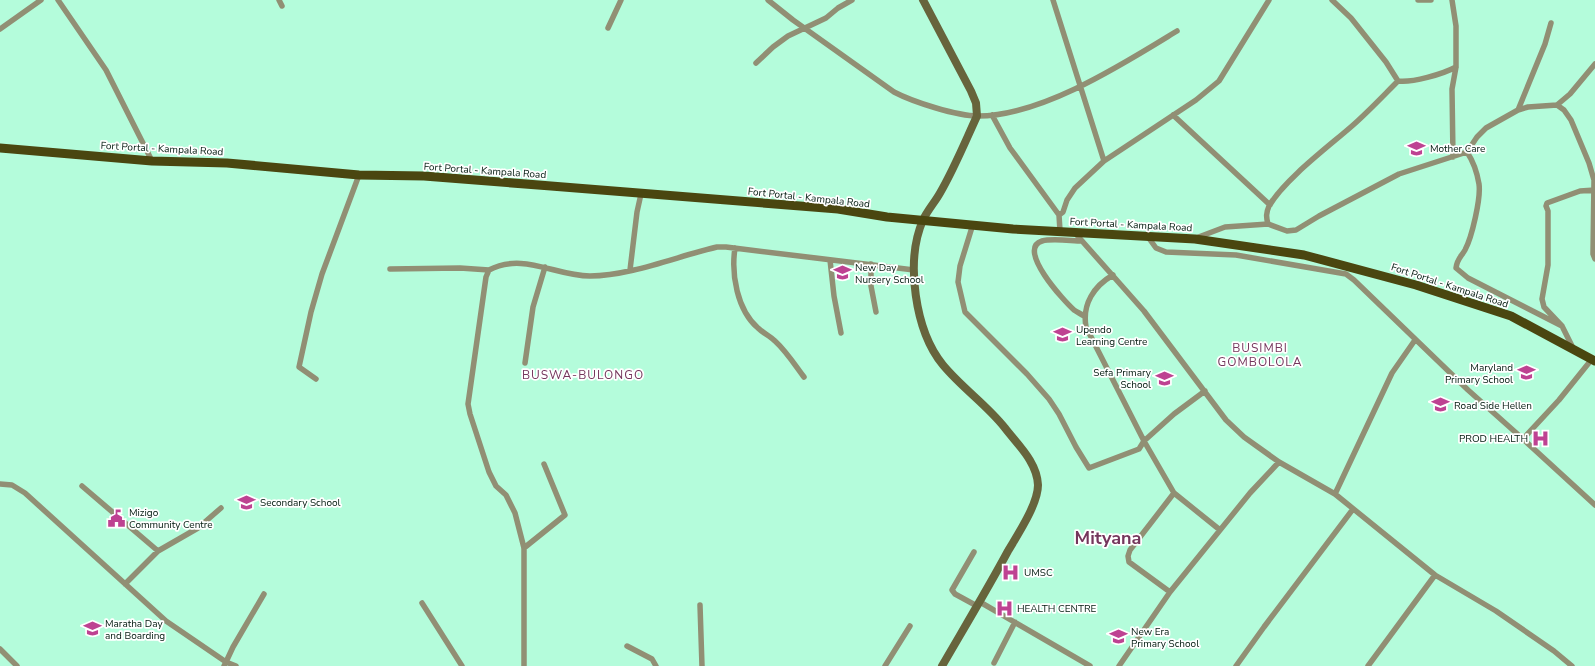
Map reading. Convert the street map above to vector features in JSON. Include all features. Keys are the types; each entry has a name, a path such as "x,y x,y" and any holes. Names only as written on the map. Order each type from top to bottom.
{"main road":[{"path":"923,0 971,92 976,103 977,116 944,186 923,220 914,270 915,290 921,321 929,344 943,365 1000,422 1030,461 1036,475 1038,486 1026,519 979,604 942,666"},
{"name":"Fort Portal - Kampala Road","path":"0,148 152,161 228,163 359,175 424,176 838,209 923,220 1074,232 1195,239 1304,255 1377,274 1511,316 1593,360"}],"street":[{"path":"0,29 41,0"},
{"path":"58,0 106,70 152,161"},
{"path":"279,0 282,6"},
{"path":"608,28 621,0"},
{"path":"768,0 804,28 878,81 906,98 950,111 977,116 1007,114 1045,103 1132,59 1177,31"},
{"path":"756,63 773,47 804,28 826,18 838,8 852,0"},
{"path":"1053,0 1104,161"},
{"path":"1059,215 1063,212 1067,200 1075,188 1104,161 1196,100 1219,81 1252,31 1269,0"},
{"path":"1332,0 1351,18 1386,62 1398,81"},
{"path":"1418,0 1431,0"},
{"path":"1452,0 1456,26 1456,67 1452,95 1453,157"},
{"path":"1518,110 1545,44 1550,23"},
{"path":"1195,239 1225,227 1268,224 1287,231 1296,230 1319,216 1399,174 1467,152 1477,137 1486,128 1518,110 1528,107 1556,105 1570,94 1595,64"},
{"path":"1268,224 1266,215 1270,205 1302,171 1370,110 1398,81 1417,79 1448,72 1456,67"},
{"path":"1556,105 1567,114 1589,162 1595,190 1593,254 1595,259"},
{"path":"992,115 1010,148 1059,215 1060,231"},
{"path":"1173,115 1270,205"},
{"path":"1467,152 1473,161 1479,185 1475,219 1465,250 1456,261 1456,268 1468,278 1562,326"},
{"path":"316,379 299,367 311,312 322,274 359,175"},
{"path":"1573,349 1562,326 1544,307 1542,299 1548,265 1548,211 1546,206 1547,203 1580,191 1595,190"},
{"path":"630,270 637,212 641,194"},
{"path":"973,224 960,266 958,282 965,312 1027,374 1049,399 1089,468 1139,450 1144,441 1174,414 1205,391"},
{"path":"1074,232 1144,311 1234,429 1279,462 1335,494 1435,574 1496,611 1554,651 1572,666"},
{"path":"1148,237 1156,248 1166,252 1236,255 1346,274 1468,390 1524,439 1595,505"},
{"path":"1082,241 1042,241 1036,246 1034,253 1038,267 1074,310 1084,316"},
{"path":"390,269 460,268 489,270 506,264 521,262 589,276 630,270 717,247 914,270"},
{"path":"735,248 733,258 738,295 744,310 758,328 776,342 804,377"},
{"path":"830,260 834,296 841,333"},
{"path":"871,264 871,286 876,312"},
{"path":"525,363 533,307 544,267"},
{"path":"489,270 486,277 468,404 489,472 496,486 506,495 515,513 524,548 524,666"},
{"path":"1113,275 1104,280 1087,302 1084,316 1086,327 1144,441 1174,493 1220,530"},
{"path":"1335,494 1392,374 1416,340"},
{"path":"1524,439 1593,360"},
{"path":"1119,666 1170,592 1220,530 1279,462"},
{"path":"524,548 565,515 544,464"},
{"path":"0,484 12,485 25,493 166,621 225,664 236,666"},
{"path":"82,486 158,551"},
{"path":"1170,592 1130,562 1128,556 1130,550 1174,493"},
{"path":"125,584 158,551 198,528 221,508"},
{"path":"1236,666 1354,509"},
{"path":"974,552 952,590 955,594 1015,622 1090,666"},
{"path":"1368,666 1435,574"},
{"path":"225,664 233,647 264,594"},
{"path":"422,603 462,666"},
{"path":"700,605 702,666"},
{"path":"994,663 1015,622"},
{"path":"884,666 910,626"},
{"path":"627,646 652,659 656,666"},
{"path":"0,649 17,666"}],"place":[{"name":"Mother Care","path":"1417,148"},
{"name":"New Day Nursery School","path":"842,273"},
{"name":"Upendo Learning Centre","path":"1063,335"},
{"name":"Maryland Primary School","path":"1526,373"},
{"name":"Sefa Primary School","path":"1164,378"},
{"name":"Road Side Hellen","path":"1441,405"},
{"name":"PROD HEALTH","path":"1541,438"},
{"name":"Secondary School","path":"247,502"},
{"name":"Mizigo Community Centre","path":"116,518"},
{"name":"UMSC","path":"1011,572"},
{"name":"HEALTH CENTRE","path":"1004,608"},
{"name":"Maratha Day and Boarding","path":"92,629"},
{"name":"New Era Primary School","path":"1118,637"}],"district":[{"name":"BUSIMBI GOMBOLOLA","path":"1260,355"},
{"name":"BUSWA-BULONGO","path":"583,375"},
{"name":"Mityana","path":"1108,538"}]}
